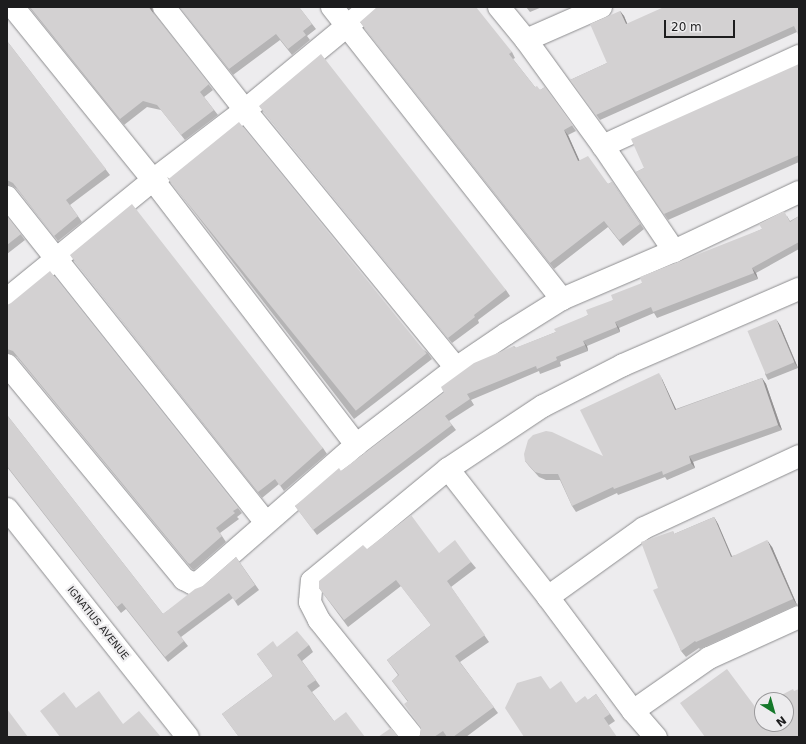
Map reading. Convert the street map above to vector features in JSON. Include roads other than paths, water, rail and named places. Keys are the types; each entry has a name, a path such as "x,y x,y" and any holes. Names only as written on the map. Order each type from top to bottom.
{"street":[{"path":"13,7 153,180 356,445"},
{"path":"164,7 245,110 456,368"},
{"path":"332,7 562,299"},
{"path":"7,299 153,180 245,110 370,7"},
{"path":"499,7 526,40 603,146 674,251"},
{"path":"526,40 601,7"},
{"path":"603,146 799,56"},
{"path":"7,366 184,579 192,583 199,582 356,445 456,368 506,334 562,299 674,251 799,192"},
{"path":"7,197 266,523"},
{"path":"413,737 319,620 310,602 312,581 448,469 543,406 617,368 799,289"},
{"path":"548,597 644,528 799,456"},
{"path":"448,469 548,597 633,711 656,737"},
{"name":"IGNATIUS AVENUE","path":"7,509 188,737"},
{"path":"633,711 709,658 799,617"}]}
